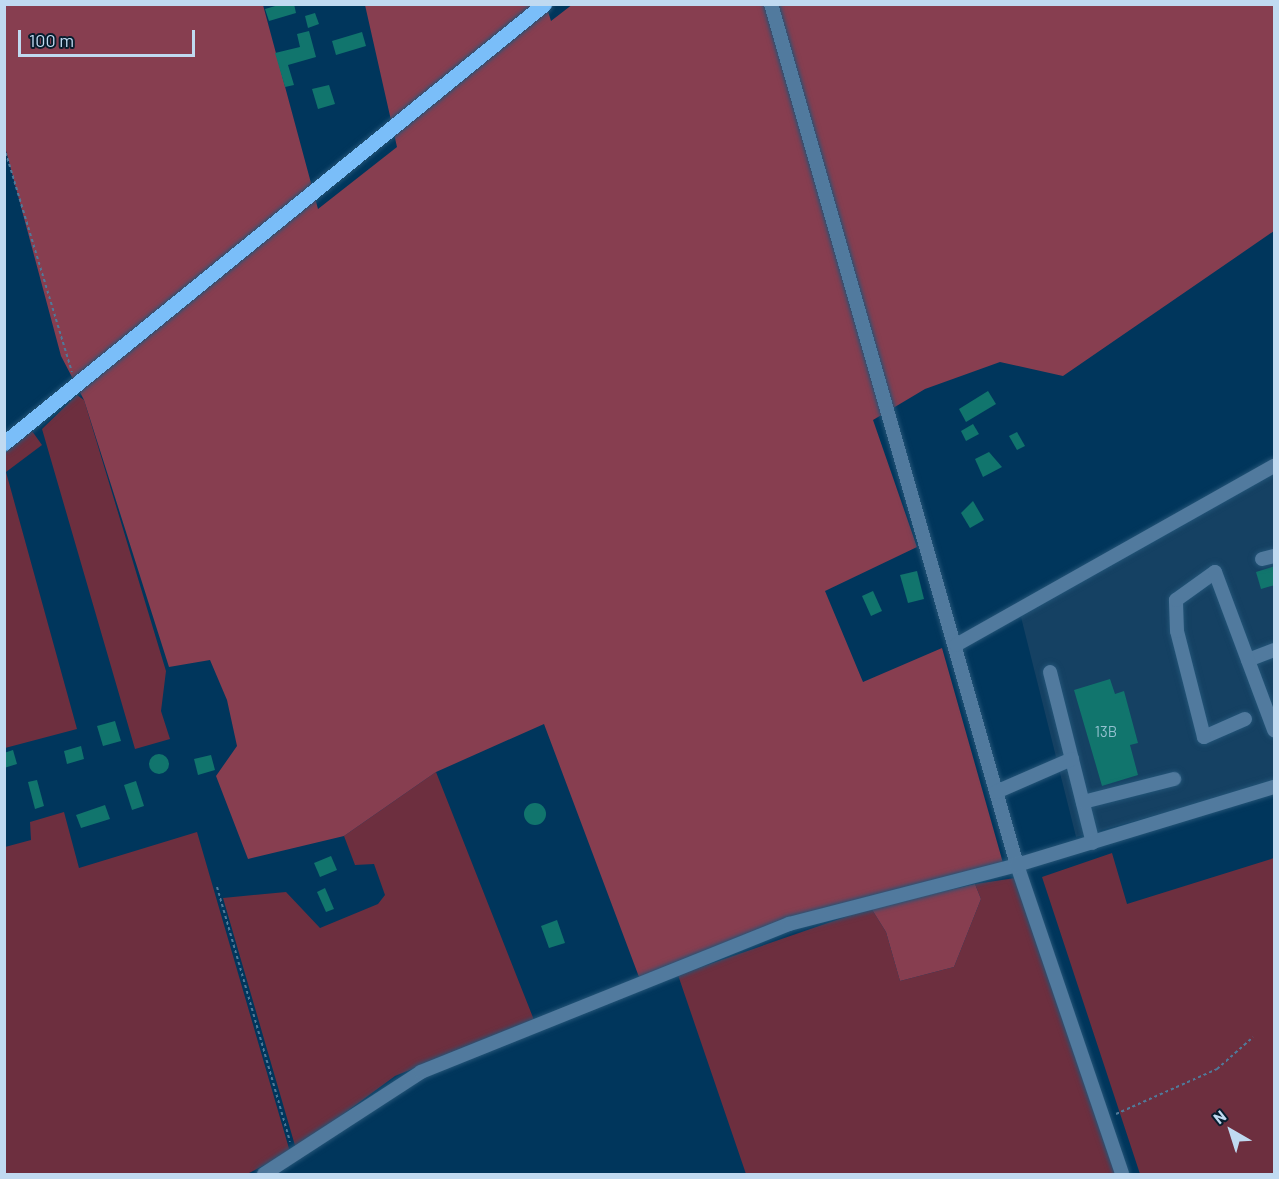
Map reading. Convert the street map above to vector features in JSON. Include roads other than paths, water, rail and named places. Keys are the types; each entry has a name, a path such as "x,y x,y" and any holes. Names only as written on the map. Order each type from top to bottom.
{"main road":[{"path":"4,443 544,4"}],"street":[{"path":"771,4 1017,865 1122,1174"},
{"path":"956,645 1275,466"},
{"path":"1245,719 1204,737 1177,632 1176,600 1215,572 1275,730"},
{"path":"1248,660 1275,650"},
{"path":"1050,672 1093,843"},
{"path":"996,792 1072,759"},
{"path":"1083,802 1174,779"},
{"path":"264,1174 421,1072 558,1019 789,924 1017,865 1275,787"}]}
